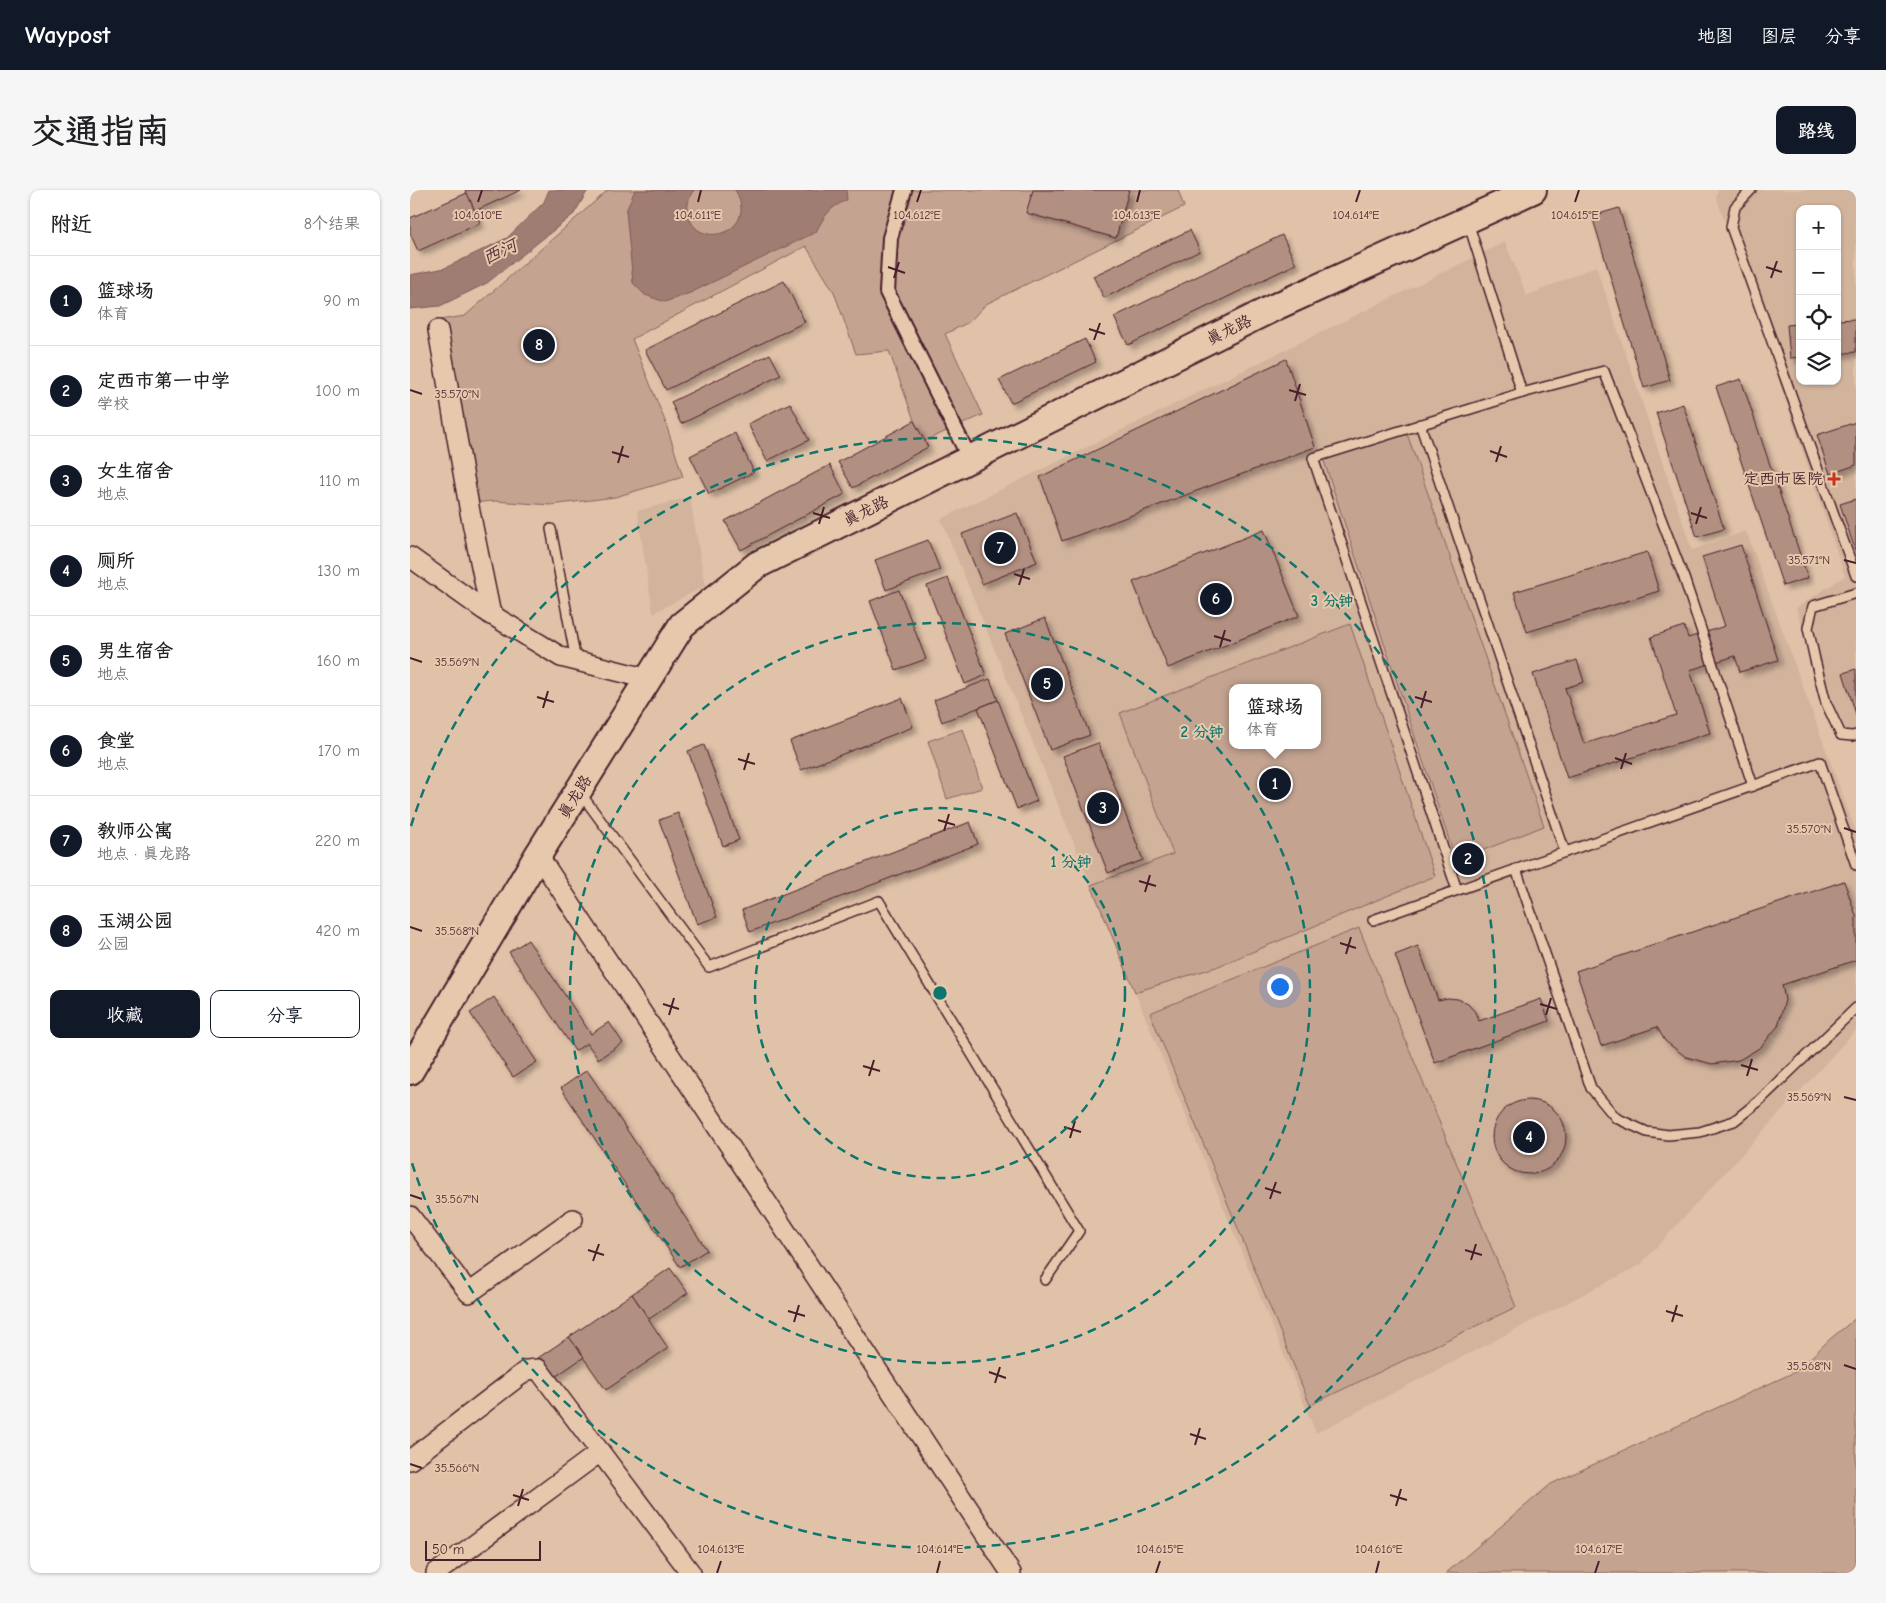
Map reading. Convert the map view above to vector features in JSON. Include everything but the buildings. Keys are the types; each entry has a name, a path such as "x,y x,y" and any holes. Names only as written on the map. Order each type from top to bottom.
{"main road":[{"name":"真龙路","path":"410,1071 417,1048 682,625 757,565 1275,307 1534,190"}],"street":[{"path":"904,190 890,238 887,292 970,459"},
{"path":"438,330 470,512 491,615"},
{"path":"410,557 491,615 561,657 649,679"},
{"path":"538,855 1011,1573"},
{"path":"410,1216 469,1294 572,1218"},
{"path":"410,1460 527,1370 538,1370 691,1573"},
{"path":"436,1573 600,1452"}],"lane":[{"path":"1751,190 1735,207 1732,227 1856,576"},
{"path":"1468,220 1522,393"},
{"path":"1457,890 1313,458 1522,393 1604,370 1684,578 1753,786"},
{"path":"1420,424 1565,852"},
{"path":"551,529 576,661"},
{"path":"1856,593 1813,606 1808,628 1814,660 1826,703 1841,735 1856,735"},
{"path":"1373,920 1820,762 1856,865"},
{"path":"579,792 709,967 879,901 1079,1230 1045,1280"},
{"path":"1516,869 1591,1088 1616,1118 1647,1132 1668,1135 1700,1132 1734,1121 1759,1102 1856,1008"}],"shaded area":[{"path":"608,190 1178,190 1184,207 986,304 969,322 945,334 983,415 922,442 889,351 856,354 834,292 806,246 632,339 665,421 683,477 615,497 551,505 495,501 470,503 439,320 465,316"},
{"name":"定西市医院","path":"1718,190 1856,190 1856,732 1837,738 1796,608 1845,576 1716,196"},
{"path":"1505,242 1527,296 1596,266 1692,550 1746,531 1856,832 1856,1030 1640,1265 1316,1433 941,519"},
{"path":"1405,428 1544,826 1456,861 1322,455"},
{"path":"690,497 705,586 653,613 637,511"},
{"path":"1350,624 1435,876 1216,967 1135,992 1091,885 1173,854 1120,713"},
{"path":"963,729 982,788 947,799 928,741"},
{"path":"1359,928 1516,1307 1310,1405 1150,1013"},
{"path":"1856,1318 1856,1573 1446,1573 1551,1484 1797,1371 1830,1339"}],"water":[{"name":"西河","path":"549,190 588,190 574,214 487,283 440,306 410,309 410,275 445,268 507,238 544,202"},
{"path":"635,190 694,190 688,206 688,212 693,225 702,232 712,234 724,232 733,227 739,217 741,205 735,190 846,190 847,200 828,213 816,232 690,293 665,302 645,295 633,283 626,211"}],"place":[{"name":"玉湖公园","path":"539,345"},
{"name":"定西市医院","path":"1834,479"},
{"name":"教师公寓","path":"1000,548"},
{"name":"食堂","path":"1216,599"},
{"name":"男生宿舍","path":"1047,684"},
{"name":"篮球场","path":"1275,784"},
{"name":"女生宿舍","path":"1103,808"},
{"name":"定西市第一中学","path":"1468,859"},
{"name":"厕所","path":"1529,1137"}]}
